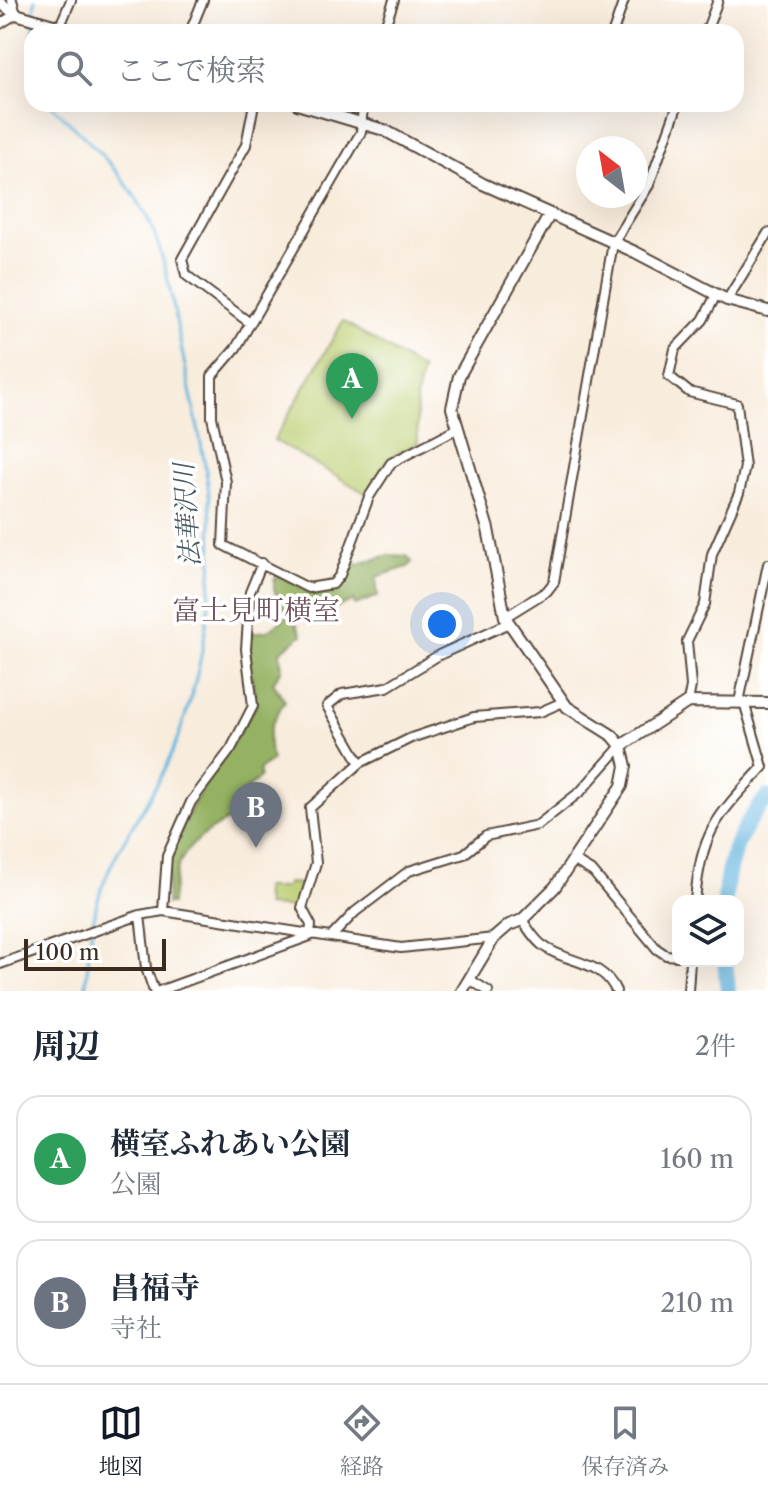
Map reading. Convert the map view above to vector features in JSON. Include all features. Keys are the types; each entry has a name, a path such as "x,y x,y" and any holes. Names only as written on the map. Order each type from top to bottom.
{"street":[{"path":"12,0 16,14"},
{"path":"61,24 71,0"},
{"path":"193,24 203,0"},
{"path":"386,24 394,0"},
{"path":"616,24 624,0"},
{"path":"709,24 718,0"},
{"path":"0,3 16,14 52,24"},
{"path":"0,24 16,14"},
{"path":"250,323 186,275 182,259 246,145 252,112"},
{"path":"324,112 384,130 483,184 613,243 721,298 768,312"},
{"path":"363,112 364,124 236,348 212,376 212,417 226,482 223,545 308,588 333,584 340,575 369,497 391,463 458,428"},
{"path":"360,763 327,706 342,694 387,687 439,655 507,620 547,591 554,582 613,243 649,185 675,112"},
{"path":"462,991 494,938 509,925 522,920 555,887 622,786 626,766 621,746 613,736 563,702 507,620 488,529 452,408 459,376 550,214"},
{"path":"688,702 691,686 687,641 705,604 712,554 739,493 745,467 737,404 689,392 669,376 675,349 721,298 768,233"},
{"path":"163,911 167,856 191,802 231,749 253,706 246,649 250,592 262,563"},
{"path":"696,895 704,847 718,815 763,767 742,702 768,564"},
{"path":"312,932 302,908 316,863 310,808 360,763 411,738 474,717 540,712 563,702"},
{"path":"332,936 355,912 409,871 464,854 486,836 538,825 581,791 621,746 688,702 768,703"},
{"path":"573,860 593,872 657,949 672,956"},
{"path":"0,964 140,915 163,911 401,948 494,938"},
{"path":"140,915 146,968 157,991 310,936 312,932"},
{"path":"522,920 541,944 562,956 584,960 612,982 616,991"},
{"path":"688,991 690,967"},
{"path":"469,979 488,991"}],"green space":[{"path":"343,321 422,370 416,398 418,443 388,459 367,494 274,440"},
{"path":"389,555 407,556 412,562 408,567 376,577 378,596 355,605 353,601 337,607 327,602 293,617 302,635 280,652 282,669 273,683 285,701 270,729 272,760 259,770 260,777 240,796 250,813 221,824 194,844 179,864 171,904 166,904 169,857 194,803 256,706 249,663 251,633 267,631 287,617 274,590 274,580 280,575 307,591 344,575 348,567"},
{"path":"287,883 302,884 299,908 266,906 264,888 286,888"}],"waterway":[{"name":"法華沢川","path":"34,16 35,0"},
{"name":"法華沢川","path":"58,112 125,182 145,213 158,244 206,471 212,541 208,612 195,683 165,768 117,854 101,890 92,927 85,991"},
{"path":"725,895 728,872 737,844 750,819 768,797"},
{"path":"726,967 728,991"}],"place":[{"name":"横室ふれあい公園","path":"352,419"},
{"name":"昌福寺","path":"256,848"}],"district":[{"name":"富士見町横室","path":"256,610"}]}
